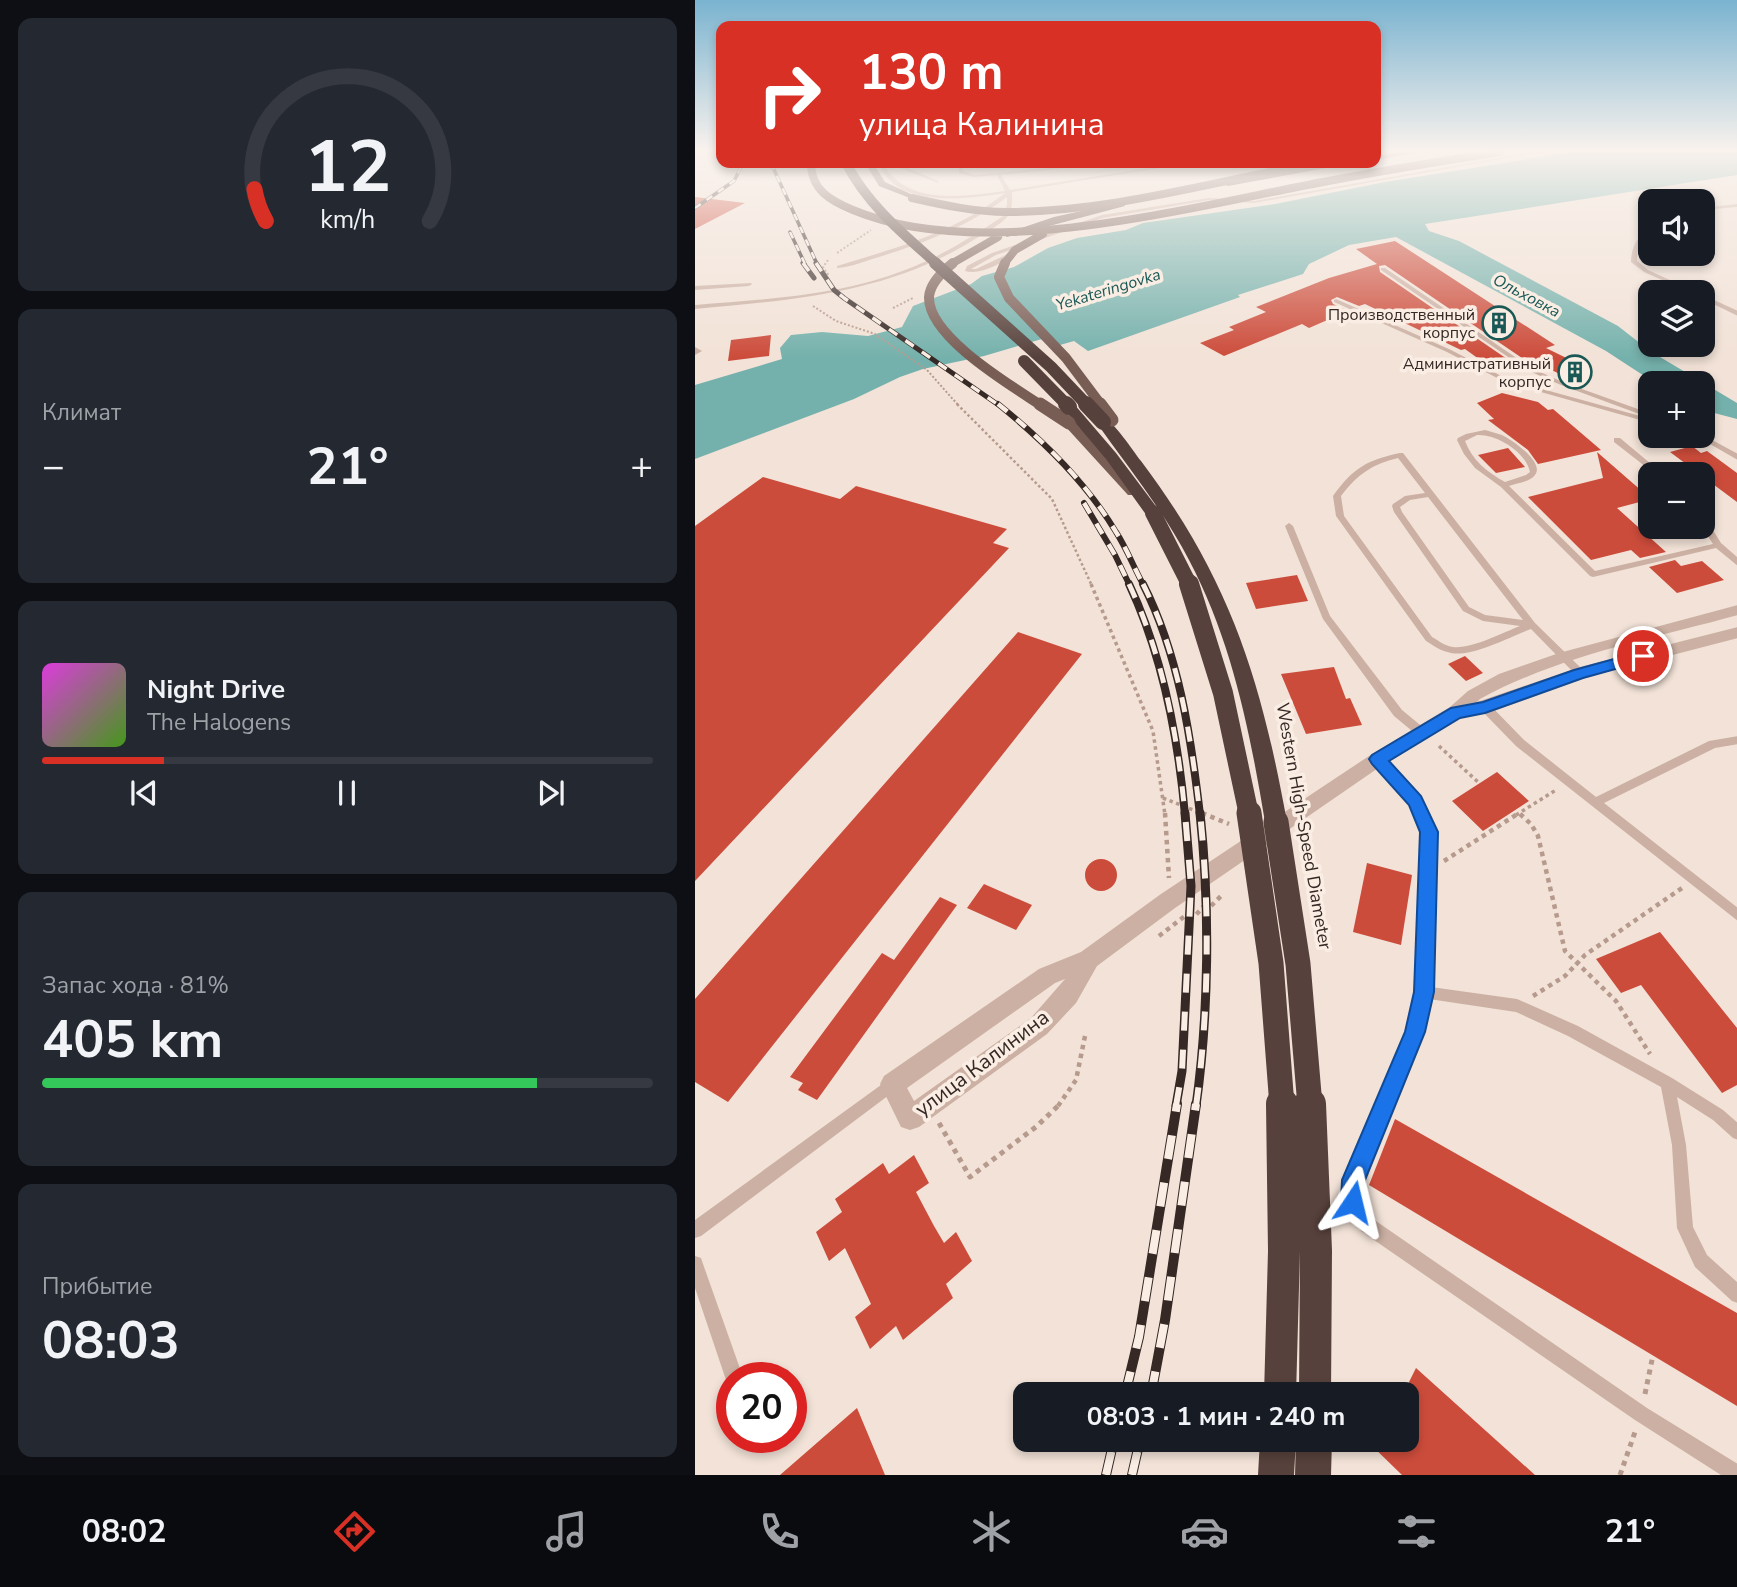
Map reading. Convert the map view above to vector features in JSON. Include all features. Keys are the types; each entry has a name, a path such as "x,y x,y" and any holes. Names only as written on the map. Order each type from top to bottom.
{"highway":[{"path":"875,221 1069,407 1111,456 1153,513 1183,568 1226,702 1263,886 1277,1024 1284,1181 1285,1312 1281,1382"},
{"name":"Western High-Speed Diameter","path":"889,221 1077,393 1143,472 1199,563 1238,655 1255,712 1293,914 1303,1024 1317,1312 1315,1382"},
{"path":"1276,1475 1277,1452"},
{"path":"1313,1475 1314,1452"}],"main road":[{"path":"890,221 921,228 1021,232 1125,221"},
{"path":"1056,221 998,237 950,266 938,279 929,296 931,312 941,329 979,362 1069,423 1153,513"},
{"path":"1084,221 1045,233 1023,244 1003,261 999,277 1009,298 1066,358 1112,420 1143,472"}],"street":[{"name":"улица Калинина","path":"1089,959 1068,995 1039,1026 910,1118 892,1084 1047,976 1089,959 1168,901 1377,759 1456,712 1474,695 1505,678 1565,657 1737,610"},
{"name":"улица Калинина","path":"1456,712 1485,708 1580,674 1737,632"}],"lane":[{"path":"839,267 964,221"},
{"path":"695,307 791,297 871,283 942,255 999,221"},
{"path":"1041,237 977,271 968,271 969,267 994,254 1041,237 1090,221"},
{"path":"1638,246 1633,253 1634,262 1638,265"},
{"path":"1639,266 1666,280"},
{"path":"1383,269 1529,369 1563,384 1638,410"},
{"path":"695,288 749,284"},
{"path":"1336,300 1449,351 1507,381 1638,417"},
{"path":"1715,303 1737,314"},
{"path":"1504,485 1529,477 1534,472 1534,465 1512,443 1500,436 1477,432 1470,433 1461,440 1463,450 1486,474 1504,485 1593,574 1718,545"},
{"path":"1617,440 1644,462"},
{"path":"1715,445 1737,458"},
{"path":"1532,625 1469,649 1453,650 1429,639 1340,516 1337,496 1350,478 1372,461 1400,455 1532,625 1580,674"},
{"path":"1430,494 1400,502 1396,506 1466,609 1483,618 1532,625"},
{"path":"1289,526 1326,617 1398,713 1421,732"},
{"path":"1714,539 1737,562"},
{"path":"1485,708 1520,743 1694,879 1737,916"},
{"path":"1595,802 1713,744 1737,740"},
{"path":"1377,759 1415,800 1429,832 1424,992 1415,1032 1354,1180 1353,1202 1367,1225 1641,1414 1737,1475"},
{"path":"1424,992 1516,1006 1573,1031 1718,1115 1737,1133"},
{"path":"1666,1083 1679,1145 1685,1228 1701,1261 1737,1295"},
{"path":"695,1230 892,1084"},
{"path":"695,1264 729,1362"}],"path":[{"path":"809,303 836,321 875,334 927,370 953,401 1052,499 1082,562 1153,731 1163,798 1169,868 1168,901"},
{"path":"1439,746 1479,783"},
{"path":"1428,872 1569,782"},
{"path":"1163,798 1200,810 1239,829"},
{"path":"1520,814 1531,824 1538,836 1565,951 1576,965 1602,985 1630,1018 1666,1083"},
{"path":"1516,1006 1565,976 1585,955 1694,879"},
{"path":"1159,936 1185,916 1195,916 1203,907 1211,906 1222,895"},
{"path":"928,1105 970,1177 1047,1116 1069,1093 1079,1071 1085,1035"}],"water":[{"path":"1158,221 1445,221 1425,224 1429,231 1459,241 1618,326 1638,342 1638,357 1660,357 1683,371 1638,372 1606,351 1396,237 1349,245 1309,264 1303,274 1238,295 1240,297 1088,351 1074,341 1060,345 1042,339 984,356 923,369 854,399 695,459 695,385 782,359 780,348 791,335 822,332 868,336 902,327 913,306 971,284 982,276 1014,267 1048,248 1077,238 1126,230"},
{"path":"1715,390 1737,403 1737,419 1715,413"}],"building":[{"path":"695,221 711,221 695,229"},
{"path":"1395,241 1555,345 1546,348 1593,371 1572,380 1525,357 1522,358 1385,265 1379,266 1380,272 1510,361 1490,367 1465,349 1461,350 1365,304 1359,306 1337,297 1331,300 1333,304 1348,311 1309,328 1302,324 1224,356 1200,343 1234,330 1229,327 1266,312 1256,307 1329,278 1377,264 1356,249"},
{"path":"771,335 769,356 728,361 731,340"},
{"path":"1502,393 1538,402 1548,410 1553,409 1601,450 1538,464 1528,450 1488,420 1494,419 1477,403"},
{"path":"1508,448 1525,467 1496,473 1478,455"},
{"path":"1685,448 1695,448 1701,453 1707,451 1737,473 1737,502 1715,486 1715,462 1683,462 1670,452"},
{"path":"1597,452 1638,488 1638,502 1617,508 1638,527 1638,539 1652,539 1666,552 1640,558 1631,550 1591,560 1528,497 1603,478"},
{"path":"763,477 840,499 856,486 1007,529 993,543 1009,548 695,881 695,526"},
{"path":"1675,560 1681,566 1702,561 1724,580 1677,593 1649,567"},
{"path":"1297,575 1308,601 1256,609 1246,583"},
{"path":"1018,632 1082,654 728,1102 695,1082 695,999"},
{"path":"1465,656 1483,673 1466,681 1448,664"},
{"path":"1334,667 1346,699 1350,698 1362,725 1306,734 1281,674"},
{"path":"1497,772 1529,801 1483,831 1452,801"},
{"path":"1101,859 1112,864 1117,875 1112,886 1101,891 1090,886 1085,875 1090,864"},
{"path":"1367,863 1412,875 1401,945 1353,932"},
{"path":"984,884 1032,905 1016,930 967,908"},
{"path":"940,897 957,905 817,1100 798,1090 803,1083 790,1077 882,953 894,960"},
{"path":"1660,932 1737,1028 1737,1085 1722,1093 1641,985 1621,993 1596,959"},
{"path":"1395,1119 1737,1313 1737,1406 1369,1185"},
{"path":"914,1155 929,1183 916,1192 934,1226 944,1243 956,1232 972,1261 946,1284 953,1298 903,1340 896,1326 870,1349 855,1317 871,1304 845,1248 829,1261 816,1232 842,1212 835,1199 883,1163 889,1174"},
{"path":"1416,1368 1535,1475 1402,1475 1378,1452 1419,1452 1419,1382 1409,1382"},
{"path":"857,1408 885,1475 780,1475"}],"railway":[{"path":"797,221 817,264"},
{"path":"790,232 805,264"},
{"path":"803,263 814,278"},
{"path":"816,263 834,290 844,298 1000,406"},
{"path":"998,404 1078,479 1120,538 1143,584"},
{"path":"1084,503 1130,586"},
{"path":"1129,584 1160,668 1178,756 1185,815"},
{"path":"1143,584 1166,639 1182,697 1200,815"},
{"path":"1176,1106 1182,1071 1191,886 1185,813"},
{"path":"1196,1106 1204,1034 1207,960 1200,813"},
{"path":"1128,1382 1139,1337 1177,1104"},
{"path":"1153,1382 1196,1104"},
{"path":"1106,1475 1111,1452"},
{"path":"1132,1475 1137,1452"}],"place":[{"name":"Производственный корпус","path":"1499,323"},
{"name":"Административный корпус","path":"1575,372"}],"route":[{"path":"1353,1202 1354,1180 1415,1032 1424,992 1429,832 1415,800 1377,759 1456,712 1485,708 1551,683 1643,656"}],"water label":[{"name":"Yekateringovka","path":"1108,289"},
{"name":"Ольховка","path":"1527,295"}]}
